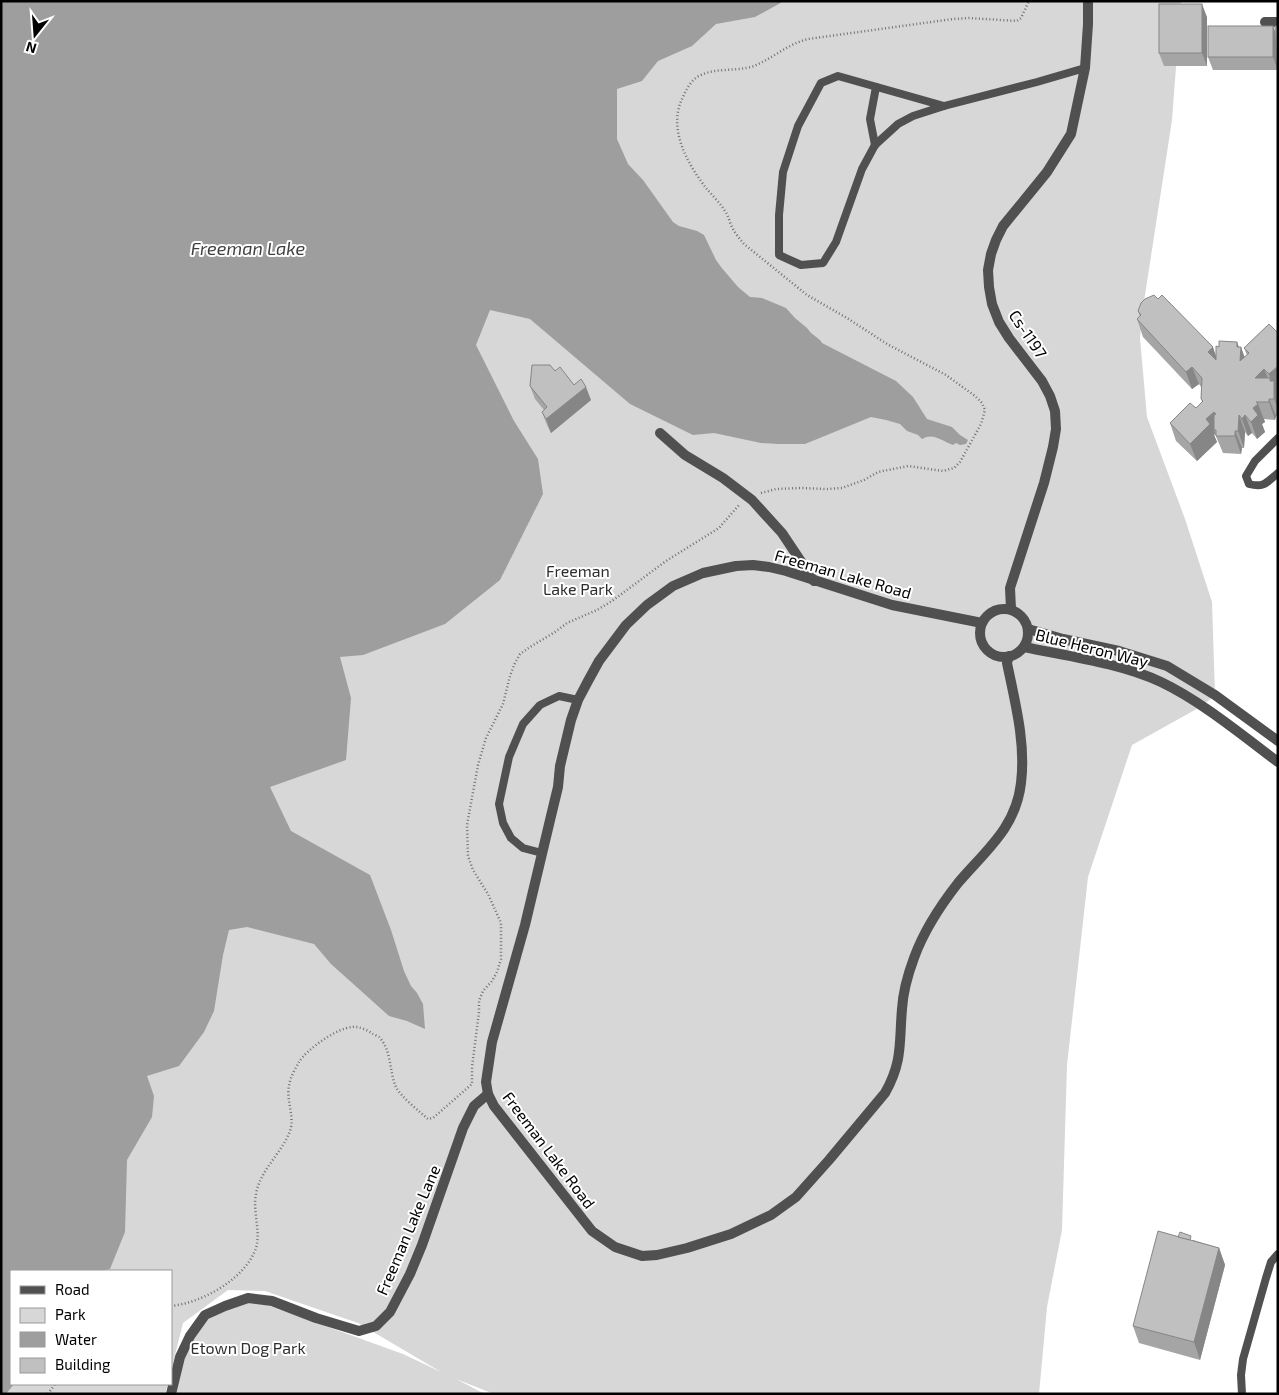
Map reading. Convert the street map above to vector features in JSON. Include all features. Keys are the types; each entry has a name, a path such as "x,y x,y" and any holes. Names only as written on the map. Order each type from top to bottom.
{"street":[{"name":"Cs-1197","path":"1011,609 1010,588 1044,483 1053,447 1056,429 1055,411 1042,381 999,322 992,304 988,270 991,254 1003,226 1046,172 1071,134 1085,68 1088,1"},
{"path":"1266,22 1278,22"},
{"path":"660,433 685,455 724,478 750,498 782,533 814,581"},
{"name":"Freeman Lake Road","path":"982,623 892,605 769,567 744,566 703,573 674,586 647,605 626,625 599,661 578,700 571,720 542,853 492,1042 486,1082 488,1094 494,1106 592,1231 615,1247 642,1256 656,1255 687,1248 731,1234 771,1215 790,1202 829,1160 885,1093 892,1081 900,1046 904,991 921,941 938,910 959,882 993,846 1003,832 1018,802 1022,765 1016,710 1007,663 1009,656"},
{"path":"1002,608 1011,609 1020,614 1025,621 1028,629 1028,639 1024,647 1016,654 996,656 987,650 982,643 980,633 982,623 986,616 993,611 1002,608"},
{"name":"Blue Heron Way","path":"1028,629 1119,651 1167,666 1215,695 1278,741"},
{"name":"Blue Heron Way","path":"1024,647 1130,670 1161,682 1202,706 1278,762"},
{"name":"Freeman Lake Lane","path":"171,1394 180,1357 190,1336 205,1315 248,1298 272,1301 316,1318 359,1331 376,1326 390,1312 410,1274 463,1128 474,1106 488,1094"}],"lane":[{"path":"944,106 838,76 822,83 798,126 782,172 778,255 801,265 823,262 836,242 862,169 875,145 898,124 914,116 944,106 1028,85 1085,68"},
{"path":"875,145 870,119 876,87"},
{"path":"1278,438 1255,461 1246,476 1249,484 1259,486 1267,483 1278,473"},
{"path":"542,853 523,848 511,838 503,822 499,804 509,757 523,724 540,705 559,696 578,700"},
{"path":"1242,1394 1244,1359 1271,1262 1278,1254"}],"path":[{"path":"172,1306 185,1304 205,1296 234,1279 243,1270 255,1252 258,1239 254,1207 256,1191 290,1132 292,1122 289,1086 292,1075 299,1061 328,1036 338,1030 352,1027 366,1030 379,1037 385,1048 396,1089 428,1119 433,1118 472,1084 479,1001 483,991 497,972 501,959 502,943 501,923 488,894 473,870 468,856 467,825 478,765 486,738 503,704 510,676 520,654 567,623 612,602 666,561 719,528 742,503 758,494 776,489 842,488 864,480 878,472 908,466 943,471 954,468 960,462 981,424 984,410 982,403 975,396 946,375 888,344 807,295 744,244 736,234 724,210 705,187 689,163 681,143 676,122 681,100 693,81 715,70 743,69 754,65 808,38 871,31 945,19 969,18 1017,21 1021,18 1028,1"}],"green space":[{"name":"Freeman Lake Park","path":"1,1 1181,1 1172,120 1140,338 1147,417 1185,519 1212,602 1215,695 1202,706 1132,745 1088,877 1067,1065 1062,1230 1047,1307 1039,1394 494,1394 456,1379 486,1394 172,1394 180,1357 205,1315 248,1298 403,1354 441,1372 358,1323 265,1291 228,1290 183,1323 172,1367 172,1270 10,1270 10,1385 168,1385 165,1394 1,1394"}],"water":[{"name":"Freeman Lake","path":"1,1 784,1 755,17 716,24 692,46 658,61 642,81 617,89 617,139 628,164 643,180 673,222 704,235 716,260 738,287 750,297 762,298 786,308 822,343 896,381 913,397 927,419 952,427 968,440 966,444 960,445 956,443 953,445 930,436 922,439 918,435 907,431 900,424 871,417 805,444 761,443 714,433 693,435 630,404 530,319 490,310 476,345 514,421 538,459 543,494 500,580 445,624 363,655 340,657 351,698 346,760 270,787 291,831 370,875 404,971 423,1004 425,1029 389,1016 331,964 314,944 247,927 229,930 214,1011 204,1032 179,1066 147,1076 154,1096 152,1117 127,1160 125,1232 110,1269 10,1270 10,1385 13,1385 6,1394 1,1394"}],"building":[{"path":"1159,4 1202,4 1202,53 1159,53"},
{"path":"1208,26 1273,26 1273,57 1208,57"},
{"path":"1275,26 1278,26 1278,64 1276,64"},
{"path":"1154,295 1158,299 1162,295 1213,347 1208,352 1216,360 1216,346 1219,347 1219,341 1237,342 1237,347 1241,347 1240,361 1249,353 1244,348 1269,324 1278,333 1278,366 1269,374 1264,369 1255,378 1270,378 1270,381 1274,381 1274,399 1269,399 1269,402 1256,402 1258,404 1253,408 1258,415 1251,422 1245,415 1242,419 1239,415 1238,431 1235,431 1235,436 1216,436 1214,415 1216,414 1214,412 1206,419 1210,424 1190,444 1170,423 1190,403 1196,408 1203,401 1201,399 1202,378 1192,367 1186,372 1137,319 1141,315 1138,311 1141,303"},
{"path":"532,365 550,365 555,371 560,367 574,385 581,379 586,387 546,419 542,412 547,407 530,386"},
{"path":"1158,1231 1219,1248 1194,1342 1133,1326"},
{"path":"1180,1232 1191,1236 1190,1240 1178,1237"}],"park label":[{"name":"Etown Dog Park","path":"248,1348"}]}
